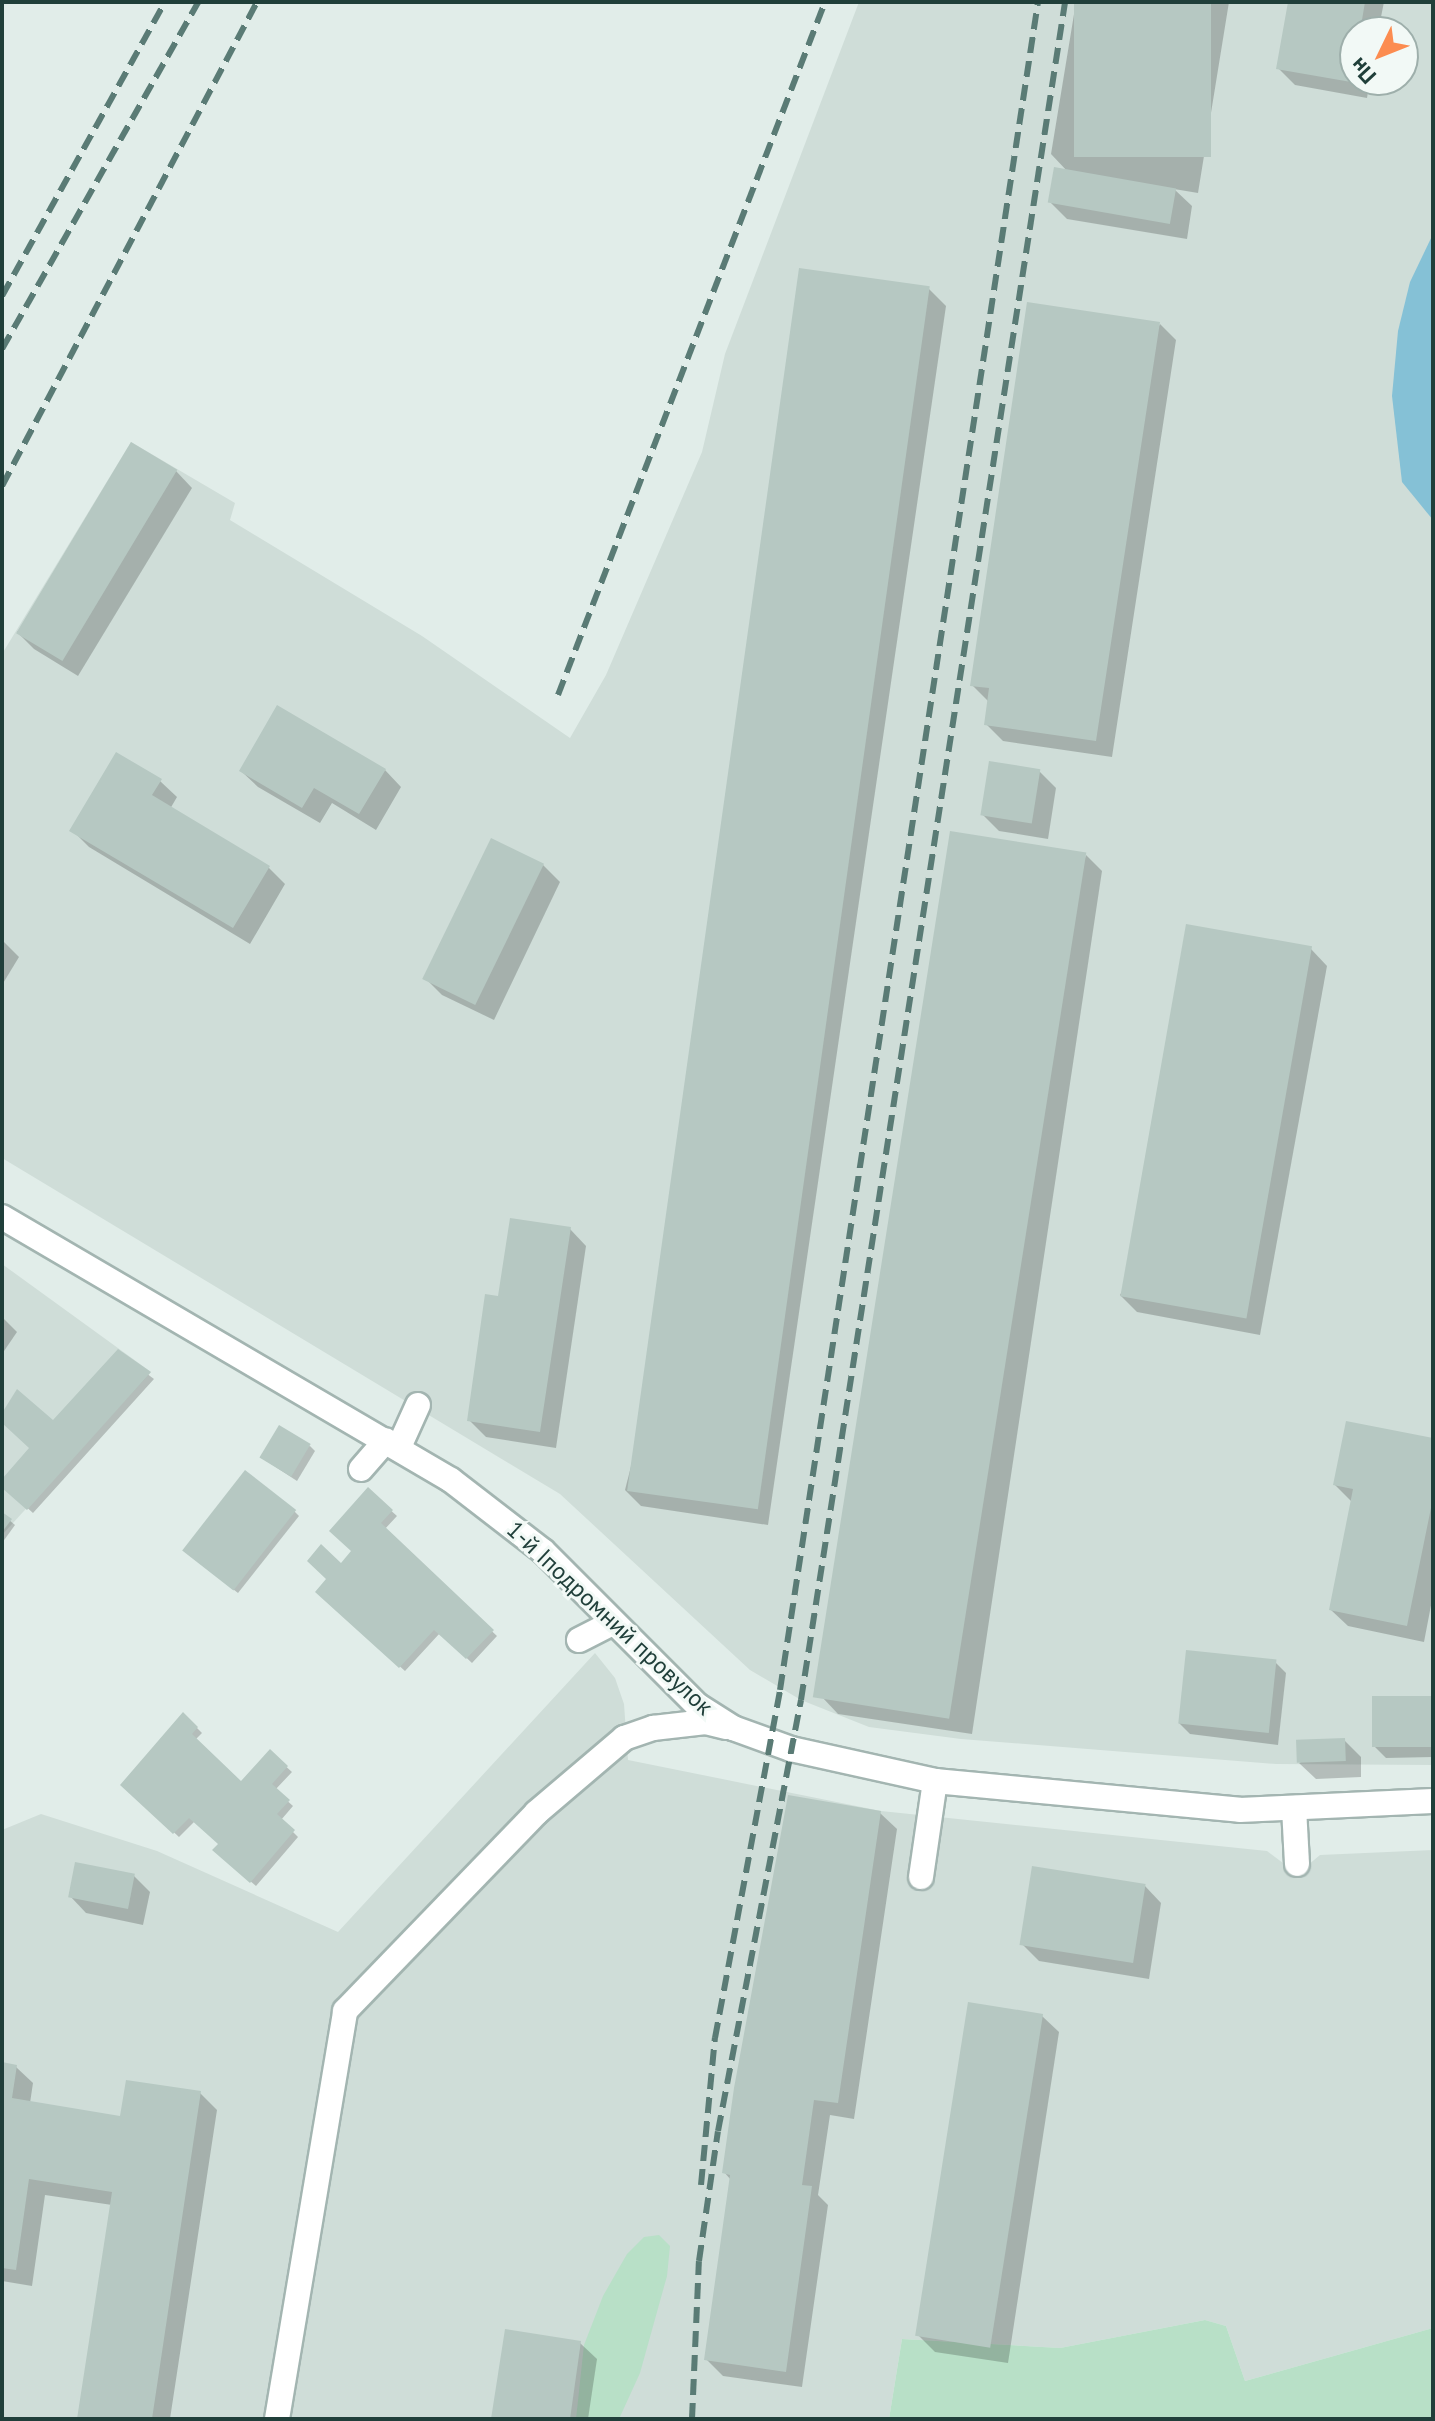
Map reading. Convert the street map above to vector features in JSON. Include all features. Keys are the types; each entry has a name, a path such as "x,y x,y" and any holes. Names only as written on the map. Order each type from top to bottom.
{"street":[{"name":"1-й Іподромний провулок","path":"2,1217 393,1443 493,1510 614,1622 697,1705 733,1728 791,1749 935,1781 1240,1810 1433,1801"},
{"path":"361,1469 393,1443 418,1405"},
{"path":"579,1640 614,1622"},
{"path":"277,2419 345,2011 536,1813 624,1738 653,1728 706,1722 733,1728"},
{"path":"921,1877 935,1781"},
{"path":"1294,1808 1297,1864"}],"shaded area":[{"path":"859,2 1433,2 1433,1765 1276,1764 961,1739 869,1727 801,1700 750,1670 560,1494 2,1158 2,654 131,442 235,503 230,520 422,636 570,738 606,675 702,452 725,354"},
{"path":"2,1264 151,1372 2,1535"},
{"path":"595,1653 615,1678 624,1704 628,1760 881,1811 1267,1851 1283,1863 1308,1865 1320,1855 1433,1850 1433,2328 1245,2381 1226,2326 1205,2320 1060,2348 902,2339 889,2419 2,2419 2,1830 41,1814 157,1851 338,1932"}],"green space":[{"path":"659,2235 670,2246 667,2276 640,2373 619,2419 576,2419 584,2345 603,2296 627,2254 644,2237"},
{"path":"1205,2320 1226,2326 1245,2381 1433,2328 1433,2419 889,2419 902,2339 1060,2348"}],"water":[{"path":"1433,234 1433,520 1402,482 1392,396 1398,331 1410,282"}],"building":[{"path":"1074,2 1211,2 1211,157 1074,157"},
{"path":"1288,2 1365,2 1363,16 1339,16 1339,80 1276,69"},
{"path":"1054,167 1176,189 1170,224 1048,202"},
{"path":"799,268 930,286 758,1509 627,1491"},
{"path":"1027,302 1160,322 1096,741 984,725 989,688 970,686"},
{"path":"131,442 177,470 62,661 16,633"},
{"path":"277,705 386,769 359,814 314,788 302,808 239,771"},
{"path":"116,752 162,779 152,795 270,866 233,928 69,831"},
{"path":"989,761 1040,769 1032,823 980,815"},
{"path":"950,831 1086,853 949,1719 813,1697"},
{"path":"491,838 544,864 475,1005 422,979"},
{"path":"1186,924 1312,946 1246,1318 1120,1296"},
{"path":"510,1218 571,1227 540,1432 467,1421 485,1294 498,1296"},
{"path":"118,1349 151,1372 27,1510 2,1488 2,1479 29,1448 2,1423 2,1413 17,1389 53,1420"},
{"path":"1346,1421 1433,1438 1433,1498 1407,1626 1329,1610 1353,1489 1333,1485"},
{"path":"279,1425 311,1444 291,1477 259,1458"},
{"path":"245,1470 296,1510 233,1590 182,1550"},
{"path":"368,1487 393,1510 381,1523 494,1630 466,1659 434,1630 399,1668 315,1592 326,1579 307,1561 321,1544 341,1563 351,1551 329,1531"},
{"path":"2,1512 12,1519 2,1532"},
{"path":"1186,1650 1277,1660 1269,1733 1178,1724"},
{"path":"1372,1696 1433,1696 1433,1747 1372,1747"},
{"path":"183,1712 198,1727 192,1734 241,1781 270,1749 288,1766 272,1784 290,1800 277,1814 295,1830 250,1883 212,1850 218,1844 189,1818 173,1834 120,1785"},
{"path":"1345,1738 1346,1761 1297,1763 1296,1740"},
{"path":"788,1795 881,1811 838,2103 814,2100 802,2185 812,2186 786,2372 704,2360 730,2175 722,2173 734,2088"},
{"path":"75,1862 135,1874 128,1909 68,1897"},
{"path":"1032,1866 1146,1884 1133,1963 1019,1945"},
{"path":"968,2002 1043,2014 990,2348 915,2336"},
{"path":"2,2062 17,2065 12,2098 120,2116 126,2080 201,2091 152,2419 77,2419 112,2192 29,2179 16,2270 2,2268"},
{"path":"505,2329 581,2341 570,2419 491,2419"}],"railway":[{"path":"2,296 165,2"},
{"path":"2,349 198,2"},
{"path":"2,486 257,2"},
{"path":"558,695 825,2"},
{"path":"701,2185 715,2038 780,1690 1038,2"},
{"path":"692,2419 699,2261 718,2131 801,1700 1065,2"}]}
